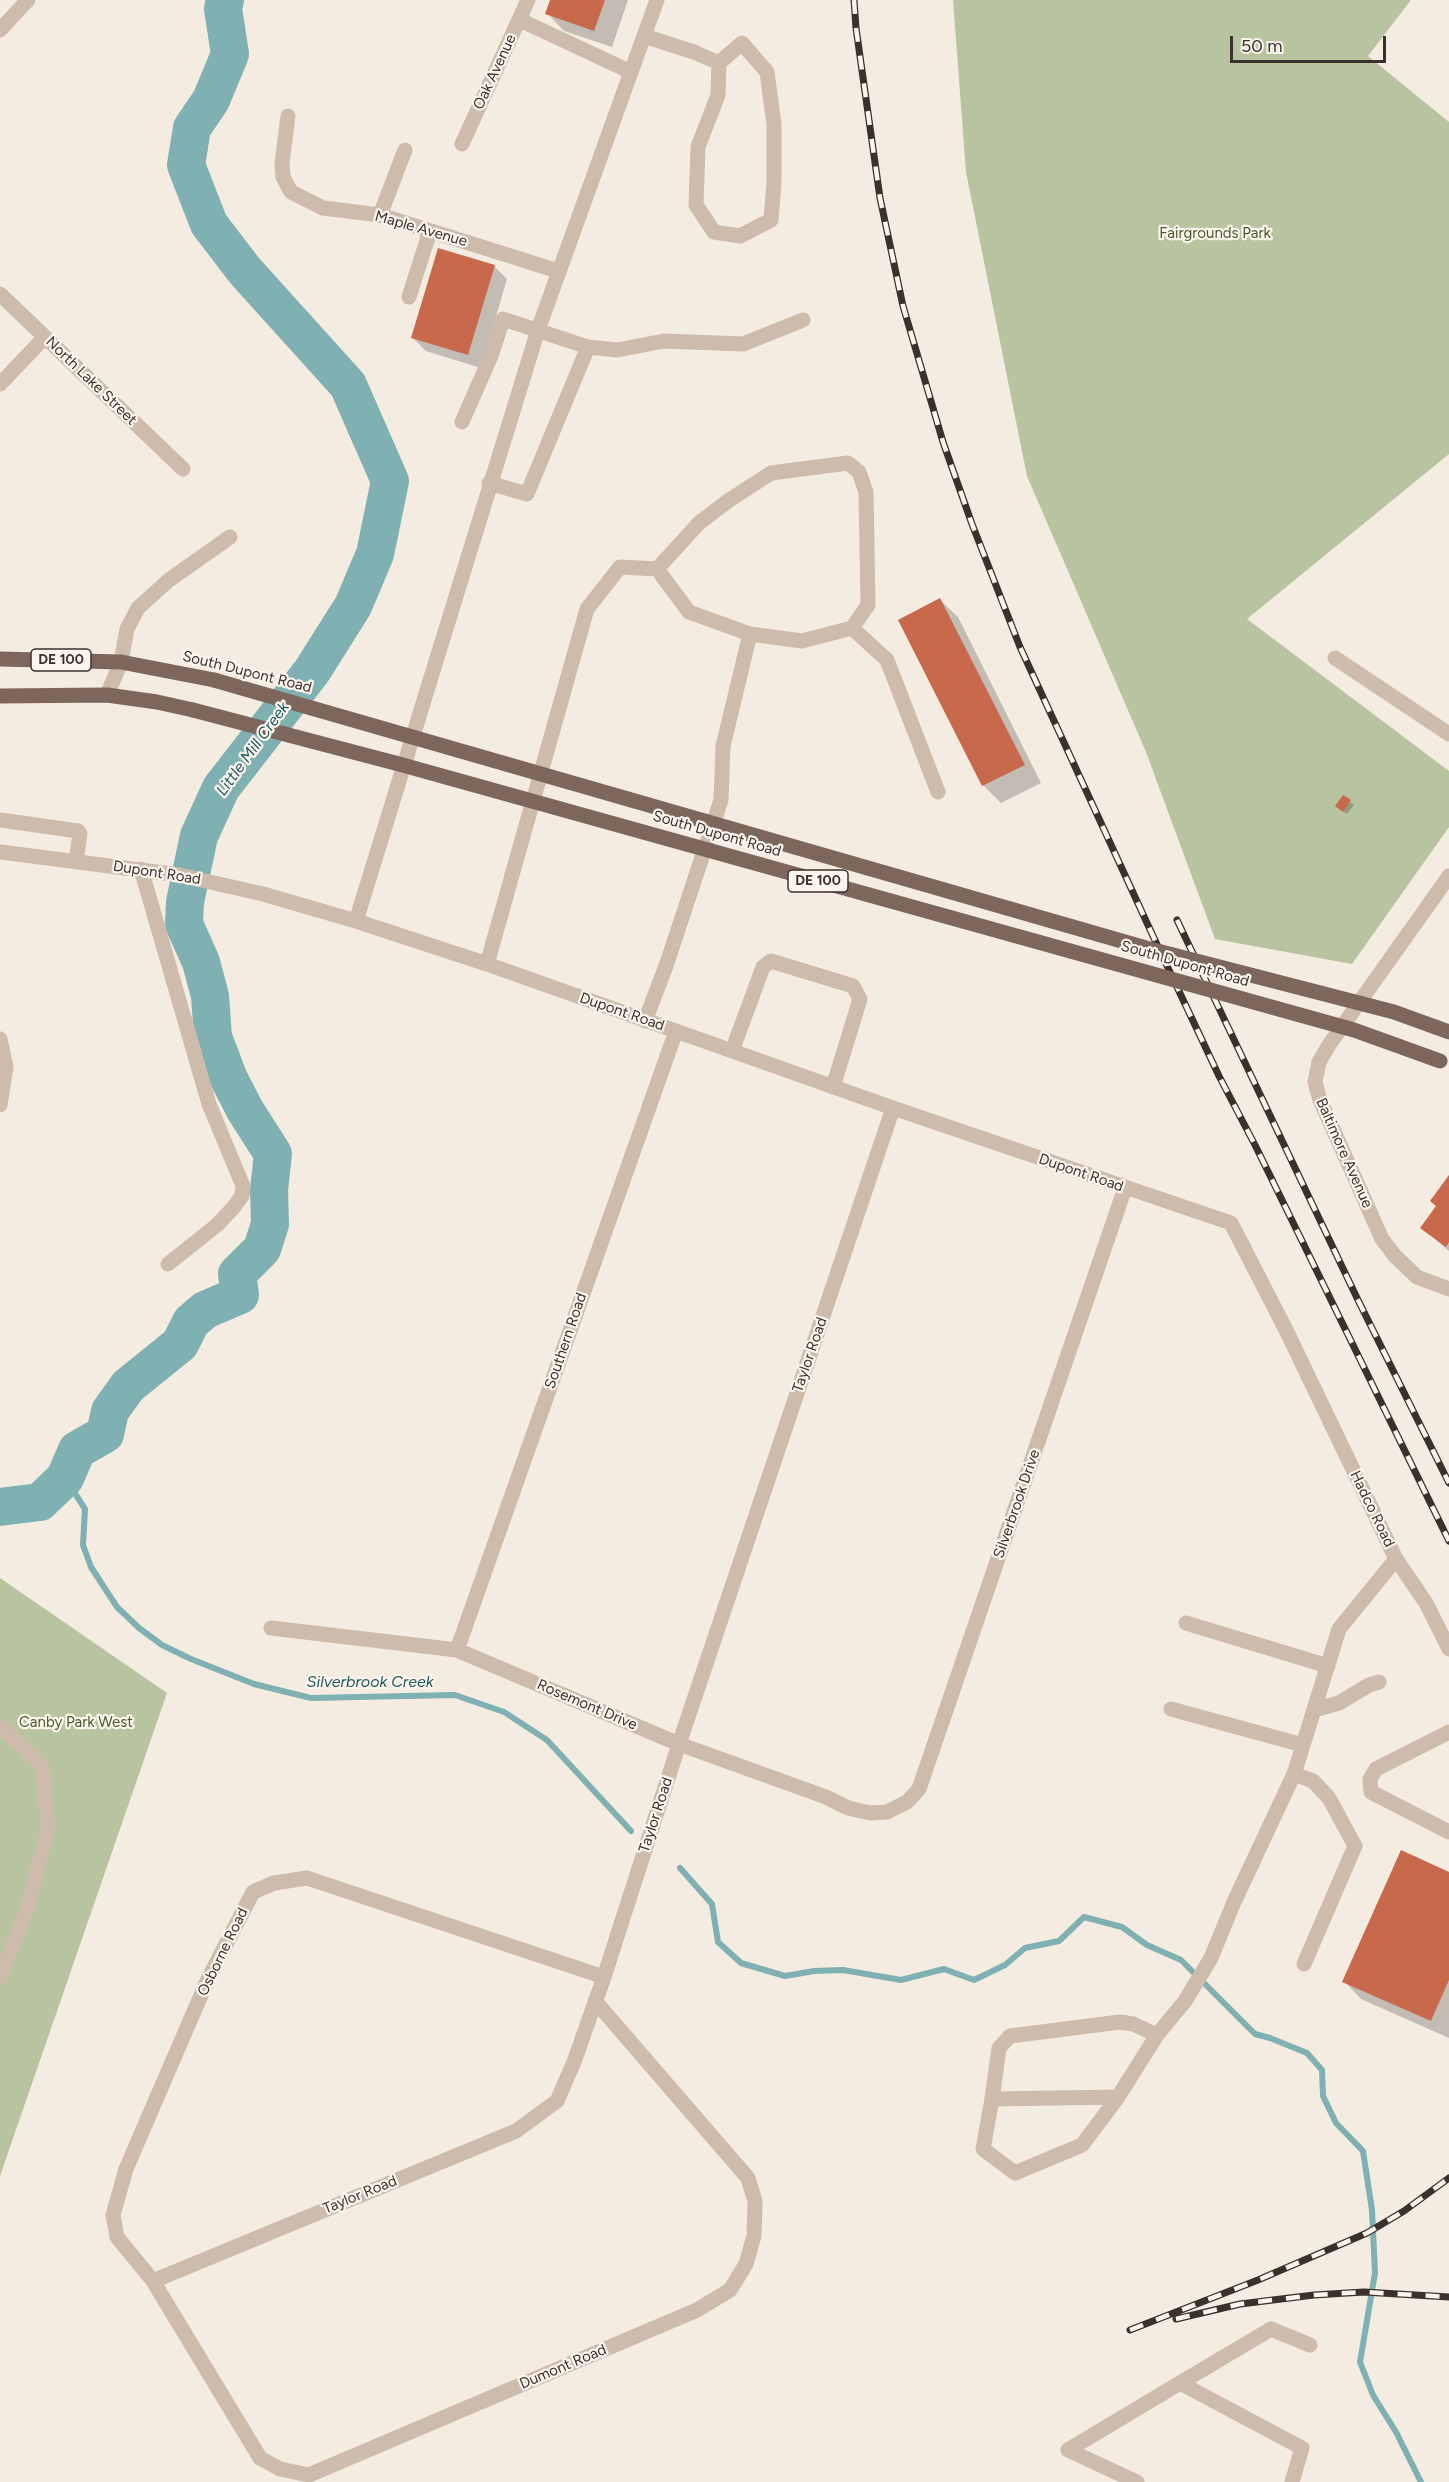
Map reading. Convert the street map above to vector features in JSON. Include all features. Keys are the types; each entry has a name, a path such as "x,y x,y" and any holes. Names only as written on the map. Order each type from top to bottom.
{"main road":[{"name":"South Dupont Road","path":"0,659 121,662 214,680 1146,948 1394,1012 1449,1032"},
{"name":"South Dupont Road","path":"0,696 108,695 193,710 399,764 1320,1021 1390,1042 1444,1063"}],"street":[{"path":"0,30 28,0"},
{"name":"Oak Avenue","path":"462,144 528,0"},
{"path":"356,921 538,330 657,0"},
{"path":"520,20 632,72"},
{"path":"644,36 694,52 719,63"},
{"path":"742,43 767,72 774,124 774,183 771,220 740,236 714,232 696,205 698,147 718,95 719,63 742,43"},
{"name":"Maple Avenue","path":"288,116 282,163 283,177 291,192 323,208 380,215 558,271"},
{"path":"380,215 405,150"},
{"path":"410,297 430,231"},
{"name":"North Lake Street","path":"0,294 183,469"},
{"path":"462,422 491,356 503,319 588,347 617,350 664,341 743,344 803,320"},
{"path":"0,384 45,337"},
{"path":"489,483 527,494 588,347"},
{"path":"487,964 587,609 620,567 657,568 699,523 771,473 848,463 859,472 866,492 868,605 852,628 802,641 750,634 689,612 657,568"},
{"path":"108,695 121,662 127,629 138,608 170,580 230,537"},
{"path":"852,628 887,660 938,792"},
{"path":"645,1021 666,966 721,800 723,746 750,634"},
{"path":"1335,658 1449,734"},
{"path":"0,820 78,831 80,834 76,861"},
{"name":"Dupont Road","path":"0,852 178,875 356,921 487,964 893,1108 1231,1223"},
{"path":"141,869 209,1104 240,1174 243,1186 242,1196 217,1225 168,1264"},
{"name":"Baltimore Avenue","path":"1449,876 1329,1045 1319,1062 1315,1082 1320,1100 1382,1239 1395,1256 1417,1277 1449,1289"},
{"path":"732,1051 764,967 771,961 853,986 860,999 833,1087"},
{"name":"Southern Road","path":"457,1650 676,1031"},
{"path":"0,1039 6,1067 0,1105"},
{"name":"Taylor Road","path":"153,2281 516,2131 557,2101 574,2062 604,1977 679,1744 893,1108"},
{"name":"Silverbrook Drive","path":"894,1808 907,1802 919,1789 1125,1188"},
{"name":"Hadco Road","path":"992,2099 983,2149 1015,2174 1082,2145 1118,2097 1157,2035 1185,2001 1211,1958 1234,1902 1294,1774 1339,1629 1396,1559 1287,1332 1231,1223"},
{"path":"1396,1559 1426,1603 1449,1649"},
{"path":"1186,1623 1328,1666"},
{"name":"Rosemont Drive","path":"272,1628 457,1650 679,1744 826,1797 848,1808 870,1813 887,1812 894,1808"},
{"path":"1314,1710 1339,1703 1369,1685 1379,1682"},
{"path":"1172,1708 1303,1745"},
{"path":"0,1726 42,1766 48,1828 28,1908 0,1977"},
{"path":"1449,1732 1376,1769 1370,1779 1371,1792 1449,1832"},
{"path":"1294,1774 1313,1781 1329,1798 1355,1846 1304,1964"},
{"name":"Osborne Road","path":"153,2281 117,2237 113,2215 126,2169 208,1978 253,1892 274,1883 307,1878 604,1977"},
{"name":"Dumont Road","path":"153,2281 260,2458 280,2469 309,2475 697,2310 730,2290 746,2264 754,2235 755,2201 748,2178 595,2001"},
{"path":"1118,2097 992,2099 999,2048 1010,2036 1120,2022 1133,2024 1157,2035"},
{"path":"1137,2482 1068,2450 1271,2329 1310,2345"},
{"path":"1180,2383 1302,2448 1292,2482"}],"green space":[{"name":"Fairgrounds Park","path":"953,0 1411,0 1368,56 1449,122 1449,454 1247,619 1449,771 1449,827 1352,964 1215,939 1146,752 1027,476 966,172"},
{"name":"Canby Park West","path":"0,1578 167,1693 0,2176"}],"building":[{"path":"550,0 605,0 594,31 545,14"},
{"path":"438,248 495,265 468,355 411,338"},
{"path":"940,598 1025,765 982,786 898,620"},
{"path":"1343,795 1351,800 1343,812 1335,806"},
{"path":"1449,1175 1449,1242 1446,1247 1420,1228 1436,1206 1430,1201"},
{"path":"1401,1850 1449,1872 1449,1980 1431,2021 1342,1982"}],"waterway":[{"name":"Little Mill Creek","path":"0,1507 40,1502 65,1478 77,1450 105,1434 110,1411 128,1386 180,1344 191,1322 205,1310 240,1295 237,1274 262,1249 270,1224 269,1190 273,1154 245,1110 229,1079 213,1037 210,996 201,962 184,924 185,902 199,836 221,788 312,671 353,606 375,554 390,481 348,385 245,271 209,224 186,165 192,128 211,100 230,54 223,9 225,0"},
{"name":"Silverbrook Creek","path":"65,1478 85,1509 83,1545 91,1567 117,1607 139,1628 162,1645 254,1684 311,1698 455,1695 504,1712 547,1740 631,1831"},
{"name":"Silverbrook Creek","path":"680,1868 712,1904 718,1942 741,1963 785,1976 814,1971 843,1970 901,1980 944,1969 974,1980 1005,1965 1025,1948 1059,1941 1084,1917 1122,1927 1147,1945 1181,1960 1255,2034 1307,2053 1322,2070 1323,2096 1336,2123 1363,2151 1372,2210 1375,2273 1360,2362 1373,2395 1396,2432 1421,2482"}],"railway":[{"path":"854,0 880,198 903,306 943,442 972,524 1020,647 1153,936 1219,1076 1449,1541"},
{"path":"1177,920 1357,1298 1449,1483"},
{"path":"1130,2330 1258,2280 1367,2233 1404,2211 1449,2178"},
{"path":"1176,2319 1240,2304 1314,2295 1364,2292 1449,2297"}]}
